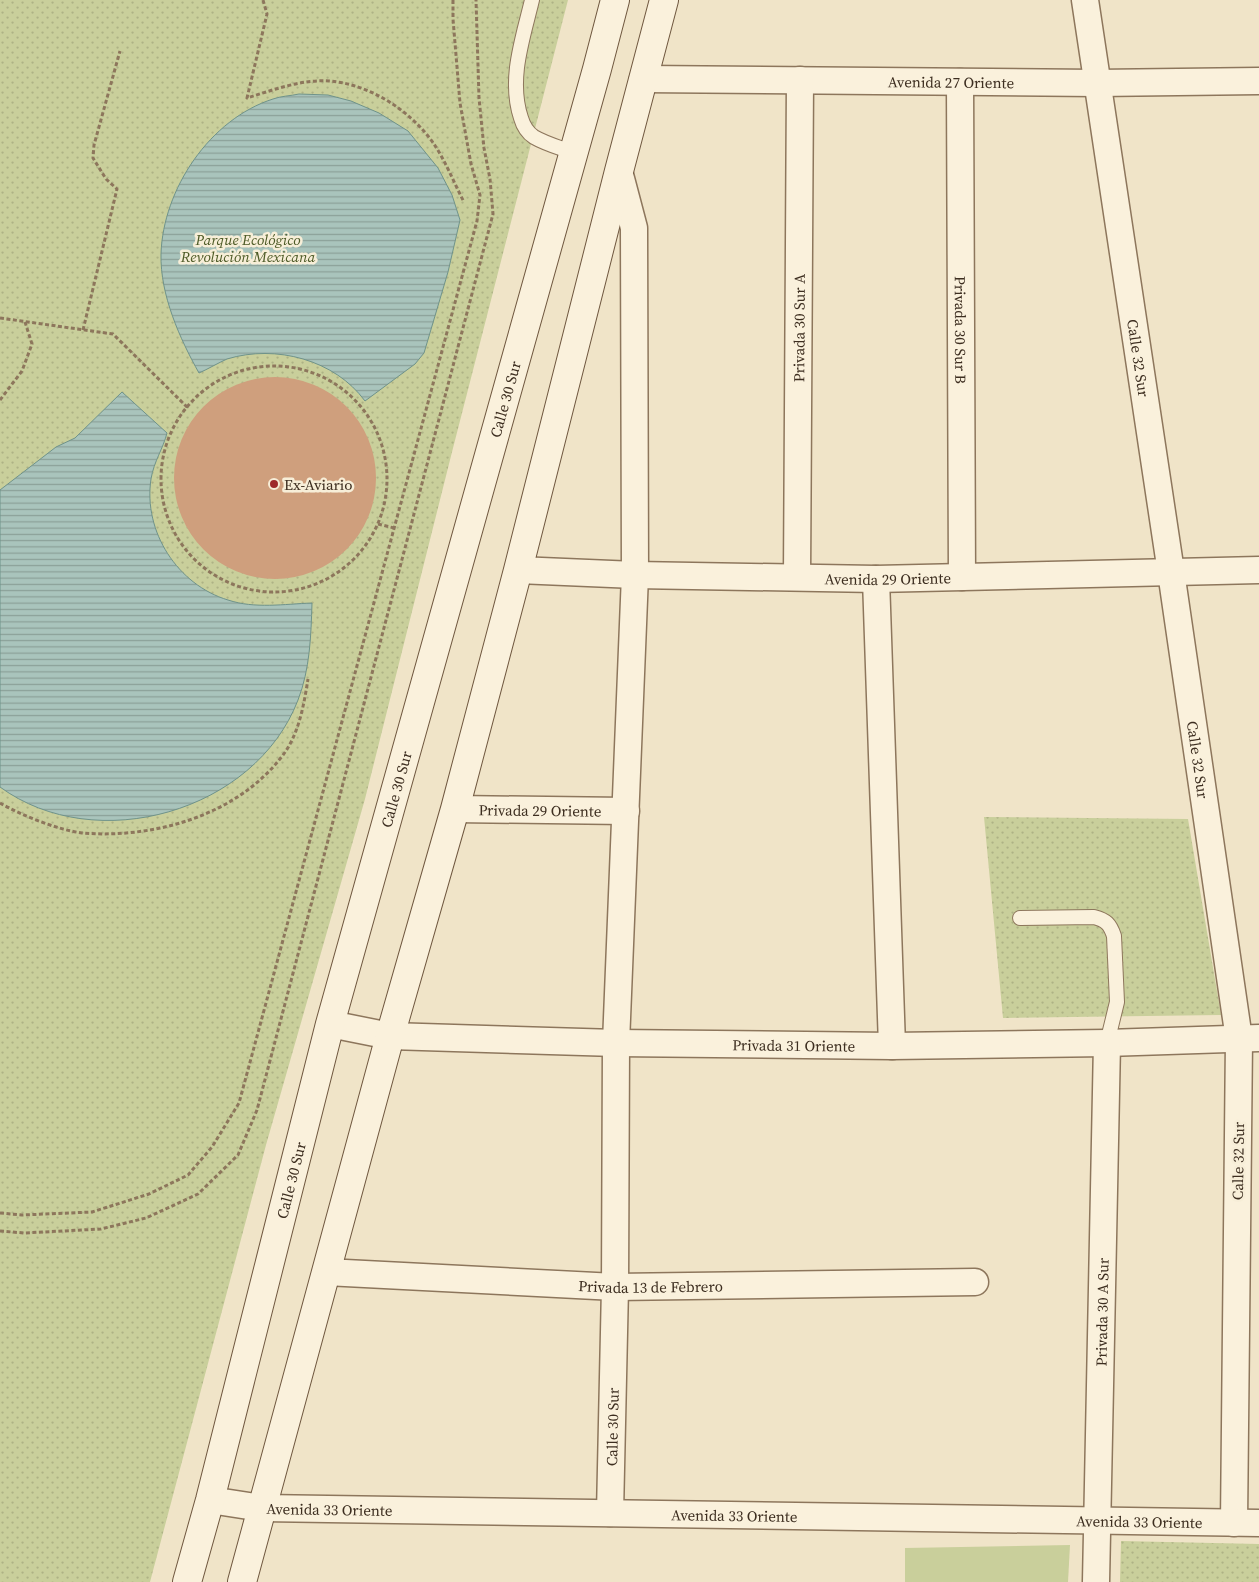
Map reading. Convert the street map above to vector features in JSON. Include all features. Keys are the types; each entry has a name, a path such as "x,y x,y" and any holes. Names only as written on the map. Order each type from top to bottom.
{"main road":[{"name":"Calle 30 Sur","path":"187,1582 210,1500 330,1024 574,153 615,0"},
{"name":"Calle 30 Sur","path":"242,1582 390,1036 455,809 664,0"}],"street":[{"name":"Calle 32 Sur","path":"1085,0 1171,572 1249,1038 1247,1523"},
{"name":"Avenida 27 Oriente","path":"643,79 1097,83 1259,81"},
{"name":"Privada 30 Sur A","path":"797,577 800,80"},
{"name":"Privada 30 Sur B","path":"960,82 962,577"},
{"name":"Calle 30 Sur","path":"610,1513 615,1287 616,1043 635,574 634,228 619,171"},
{"name":"Avenida 29 Oriente","path":"518,570 876,579 1259,570"},
{"path":"876,579 892,1046"},
{"name":"Privada 29 Oriente","path":"455,809 626,811"},
{"name":"Privada 31 Oriente","path":"330,1024 390,1036 616,1043 892,1046 1107,1043 1249,1038"},
{"name":"Privada 30 A Sur","path":"1096,1582 1107,1043"},
{"name":"Privada 13 de Febrero","path":"326,1272 615,1287 975,1282"},
{"name":"Avenida 33 Oriente","path":"210,1500 262,1508 1247,1523"}],"lane":[{"path":"532,0 515,80 517,106 523,124 533,136 574,153"},
{"path":"1020,918 1094,917 1104,919 1111,926 1114,936 1117,1002 1107,1043"}],"path":[{"path":"264,0 267,14 247,98 304,83 328,81 354,86 376,94 421,128 444,162 464,202"},
{"path":"0,1213 22,1215 92,1212 156,1190 188,1175 212,1146 239,1103 478,220 480,195 471,164 460,103 453,19 454,0"},
{"path":"0,1231 24,1233 101,1229 146,1218 198,1194 238,1154 257,1110 493,214 479,98 476,0"},
{"path":"83,330 117,189 106,179 93,158 94,145 120,51"},
{"path":"0,318 113,334 187,407"},
{"path":"0,400 22,371 32,344 25,322"},
{"path":"258,367 297,368 333,382 349,394 362,407 373,423 381,441 388,479 386,498 378,524 362,550 349,564 317,584 280,593 251,590 224,582 193,560 171,529 161,492 160,474 163,454 169,436 178,418 187,407 204,390 221,379 258,367"},
{"path":"378,524 394,528"},
{"path":"0,803 17,813 80,833 138,832 172,826 207,814 238,796 264,776 284,754 296,728 304,702 308,679"}],"green space":[{"name":"Parque Ecológico Revolución Mexicana","path":"0,0 568,0 365,799 266,1145 150,1582 0,1582"},
{"path":"984,817 1188,819 1221,1015 1003,1018"},
{"path":"1121,1541 1259,1544 1259,1582 1120,1582"},
{"path":"1070,1545 1068,1582 905,1582 905,1548"}],"water":[{"path":"299,94 328,95 351,101 379,113 408,131 438,168 452,195 460,220 448,272 424,353 415,364 365,401 338,375 303,359 284,355 265,353 227,359 199,373 172,316 164,285 161,254 164,229 170,205 194,160 210,140 229,123 250,109 276,98"},
{"path":"122,392 167,433 152,473 150,499 159,537 168,554 194,582 210,593 228,600 259,605 312,603 309,652 298,700 277,739 247,771 210,795 169,812 125,820 81,819 39,808 0,787 0,490 56,447 75,438"}],"building":[{"path":"265,377 285,377 304,381 323,389 347,406 359,422 368,439 374,458 376,478 374,498 368,517 359,534 347,550 323,567 304,575 285,579 265,579 246,575 227,567 203,550 186,526 178,507 174,488 174,468 178,449 186,430 203,406 227,389 246,381"}],"place":[{"name":"Ex-Aviario","path":"274,484"}]}
